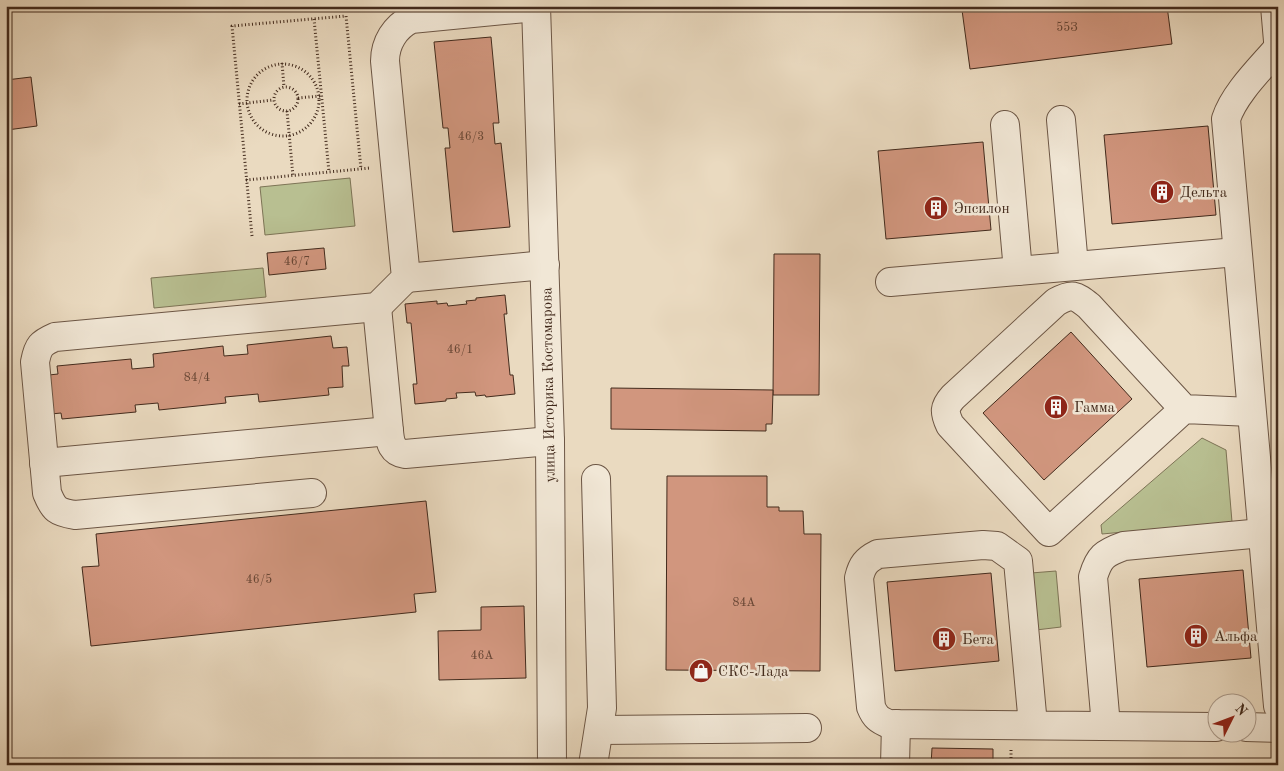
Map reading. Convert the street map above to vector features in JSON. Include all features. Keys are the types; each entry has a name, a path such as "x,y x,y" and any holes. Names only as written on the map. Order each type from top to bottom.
{"street":[{"path":"406,278 385,53 387,44 405,22 420,18 536,6"},
{"name":"улица Историка Костомарова","path":"536,6 550,441 552,765"},
{"path":"1274,6 1278,41"},
{"path":"1278,48 1237,97 1229,108 1226,119 1262,534 1272,579 1278,706"},
{"path":"1061,120 1074,266"},
{"path":"1005,125 1018,271"},
{"path":"890,282 1237,252"},
{"path":"312,493 74,515 61,513 52,506 47,493 35,362 37,350 44,342 55,337 377,307 406,278 545,265"},
{"path":"1049,532 950,424 945,414 946,406 953,397 1056,302 1067,296 1077,296 1089,306 1184,408 1251,412"},
{"path":"377,307 390,442 399,453 406,454 550,441"},
{"path":"1018,561 1184,408"},
{"path":"44,463 389,431"},
{"path":"596,479 602,708 612,765"},
{"path":"1106,726 1093,577 1097,562 1108,551 1124,546 1262,534"},
{"path":"1018,561 996,546 983,545 878,554 862,566 859,578 870,707 880,720 889,724 1206,727"},
{"path":"1018,561 1033,726"},
{"path":"895,765 896,724"},
{"path":"1256,727 1278,728"},
{"path":"605,730 807,728"},
{"path":"593,765 605,730"}],"path":[{"path":"252,236 232,26 346,16 361,169"},
{"path":"314,19 329,172"},
{"path":"282,63 284,87"},
{"path":"282,63 302,68 317,85 321,96 315,118 298,133 289,135 275,136 265,131 253,119 247,103 248,91 252,81 259,72 269,66 282,63"},
{"path":"284,87 291,88 298,98 297,104 287,112 276,107 273,100 274,94 284,87"},
{"path":"298,98 321,96"},
{"path":"239,104 273,100"},
{"path":"287,112 293,176"},
{"path":"246,180 395,166"}],"green space":[{"path":"350,178 355,226 265,235 260,187"},
{"path":"263,268 266,297 154,308 151,278"},
{"path":"1202,438 1226,450 1232,522 1102,534 1101,525"},
{"path":"1056,571 1061,627 1036,630 1031,573"}],"building":[{"path":"993,6 1167,6 1172,44 970,69 962,10"},
{"path":"491,37 499,123 493,123 495,144 501,143 510,227 453,232 445,148 450,148 448,128 443,128 434,42"},
{"path":"31,77 37,126 7,130 6,80"},
{"name":"Дельта","path":"1208,126 1216,215 1112,224 1104,135"},
{"name":"Эпсилон","path":"983,142 991,230 886,239 878,151"},
{"path":"324,248 326,269 269,275 267,253"},
{"path":"774,254 820,254 819,395 773,395"},
{"path":"505,295 507,314 504,314 510,375 513,375 515,394 486,397 485,395 476,396 475,392 456,393 457,398 446,399 446,401 415,404 413,384 417,384 411,323 407,323 405,304 437,301 437,304 447,303 448,306 467,304 466,301 476,300 476,298"},
{"name":"Гамма","path":"1071,332 1132,399 1044,480 983,413"},
{"path":"331,336 333,348 347,347 349,366 342,366 343,387 328,388 329,395 259,402 258,394 225,397 226,403 159,410 158,403 135,405 136,412 62,419 61,413 51,414 40,376 58,374 57,366 131,359 132,369 154,367 153,354 223,346 224,356 248,354 247,345"},
{"path":"611,388 773,390 772,424 766,424 766,431 611,429"},
{"path":"667,476 767,476 767,507 779,507 779,511 803,511 804,534 821,534 820,671 666,670"},
{"path":"426,501 436,592 414,594 416,612 91,646 82,567 99,566 96,534"},
{"name":"Альфа","path":"1243,570 1251,658 1147,667 1139,579"},
{"name":"Бета","path":"991,573 999,661 895,671 887,582"},
{"path":"524,606 526,678 439,680 438,631 481,630 481,607"},
{"path":"932,748 993,749 993,765 931,765"},
{"path":"1095,762 1150,763 1150,765 1094,765"}],"place":[{"name":"Дельта","path":"1162,192"},
{"name":"Эпсилон","path":"936,208"},
{"name":"Гамма","path":"1056,407"},
{"name":"Альфа","path":"1196,636"},
{"name":"Бета","path":"944,639"},
{"name":"СКС-Лада","path":"701,671"}]}
